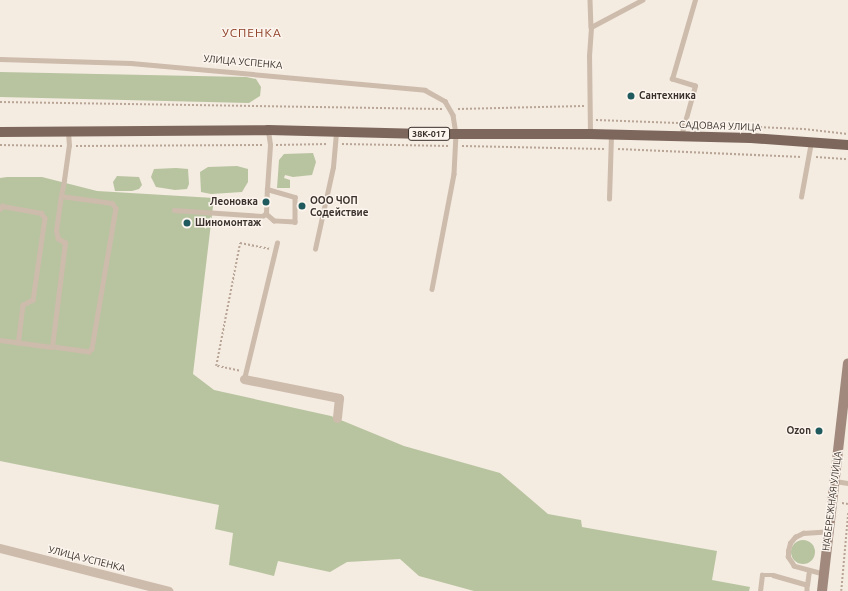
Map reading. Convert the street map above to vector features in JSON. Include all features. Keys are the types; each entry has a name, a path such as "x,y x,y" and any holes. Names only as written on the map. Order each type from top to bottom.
{"main road":[{"name":"38К-017","path":"0,132 268,130 456,134 590,134"},
{"name":"САДОВАЯ УЛИЦА","path":"590,134 681,136 848,145"},
{"name":"НАБЕРЕЖНАЯ УЛИЦА","path":"822,591 848,363"}],"street":[{"path":"242,375 339,398 337,418"},
{"name":"УЛИЦА УСПЕНКА","path":"0,548 169,591"}],"lane":[{"path":"590,0 590,134"},
{"path":"591,8 594,0"},
{"path":"591,27 642,0"},
{"path":"681,136 695,86 672,79 695,0"},
{"name":"УЛИЦА УСПЕНКА","path":"0,59 131,63 425,90 445,101 450,109"},
{"path":"432,289 454,174 456,134 454,115 450,109"},
{"path":"266,214 270,145 268,130"},
{"path":"52,347 65,243 58,239 56,231 69,146 68,131"},
{"path":"315,250 333,167 336,131"},
{"path":"609,199 611,135"},
{"path":"800,197 811,142"},
{"path":"266,214 274,221 295,222 295,197 267,189"},
{"path":"0,340 89,352 92,349 116,208 112,203 61,196"},
{"path":"0,209 2,206 41,213 45,218 33,300 23,305 18,343"},
{"path":"174,210 262,216 266,214"},
{"path":"242,375 277,243"},
{"path":"835,481 848,483"},
{"path":"823,574 798,568 791,563 788,557 790,543 795,537 803,533 829,530"},
{"path":"807,591 809,571"},
{"path":"760,591 762,575 773,575 807,585"}],"path":[{"path":"0,102 450,109 590,106"},
{"path":"590,119 804,129 848,134"},
{"path":"0,145 69,146 335,144 610,149 848,159"},
{"path":"242,375 216,366 240,243 270,249"},
{"path":"841,591 848,513"}],"green space":[{"path":"0,72 246,77 256,79 261,87 260,96 249,103 0,97"},
{"path":"313,153 316,162 312,175 293,177 285,175 284,178 290,180 290,188 277,188 279,160 284,154"},
{"path":"237,166 248,169 248,182 242,192 211,194 201,192 200,172 208,167"},
{"path":"154,169 188,169 189,184 187,189 175,190 156,187 151,177"},
{"path":"117,176 139,177 142,185 139,189 132,191 115,191 113,182"},
{"path":"42,177 97,191 214,198 193,374 214,390 331,416 404,446 500,473 548,514 581,520 582,527 717,551 712,580 750,587 749,591 474,591 419,576 400,559 347,562 330,572 278,561 274,576 229,565 233,533 215,529 219,505 0,461 0,178"},
{"path":"803,540 812,543 815,552 812,561 803,564 794,561 791,552 794,543"}],"place":[{"name":"Сантехника","path":"631,96"},
{"name":"Леоновка","path":"266,202"},
{"name":"ООО ЧОП Содействие","path":"302,206"},
{"name":"Шиномонтаж","path":"187,223"},
{"name":"Ozon","path":"819,431"}],"district":[{"name":"УСПЕНКА","path":"252,33"}]}
